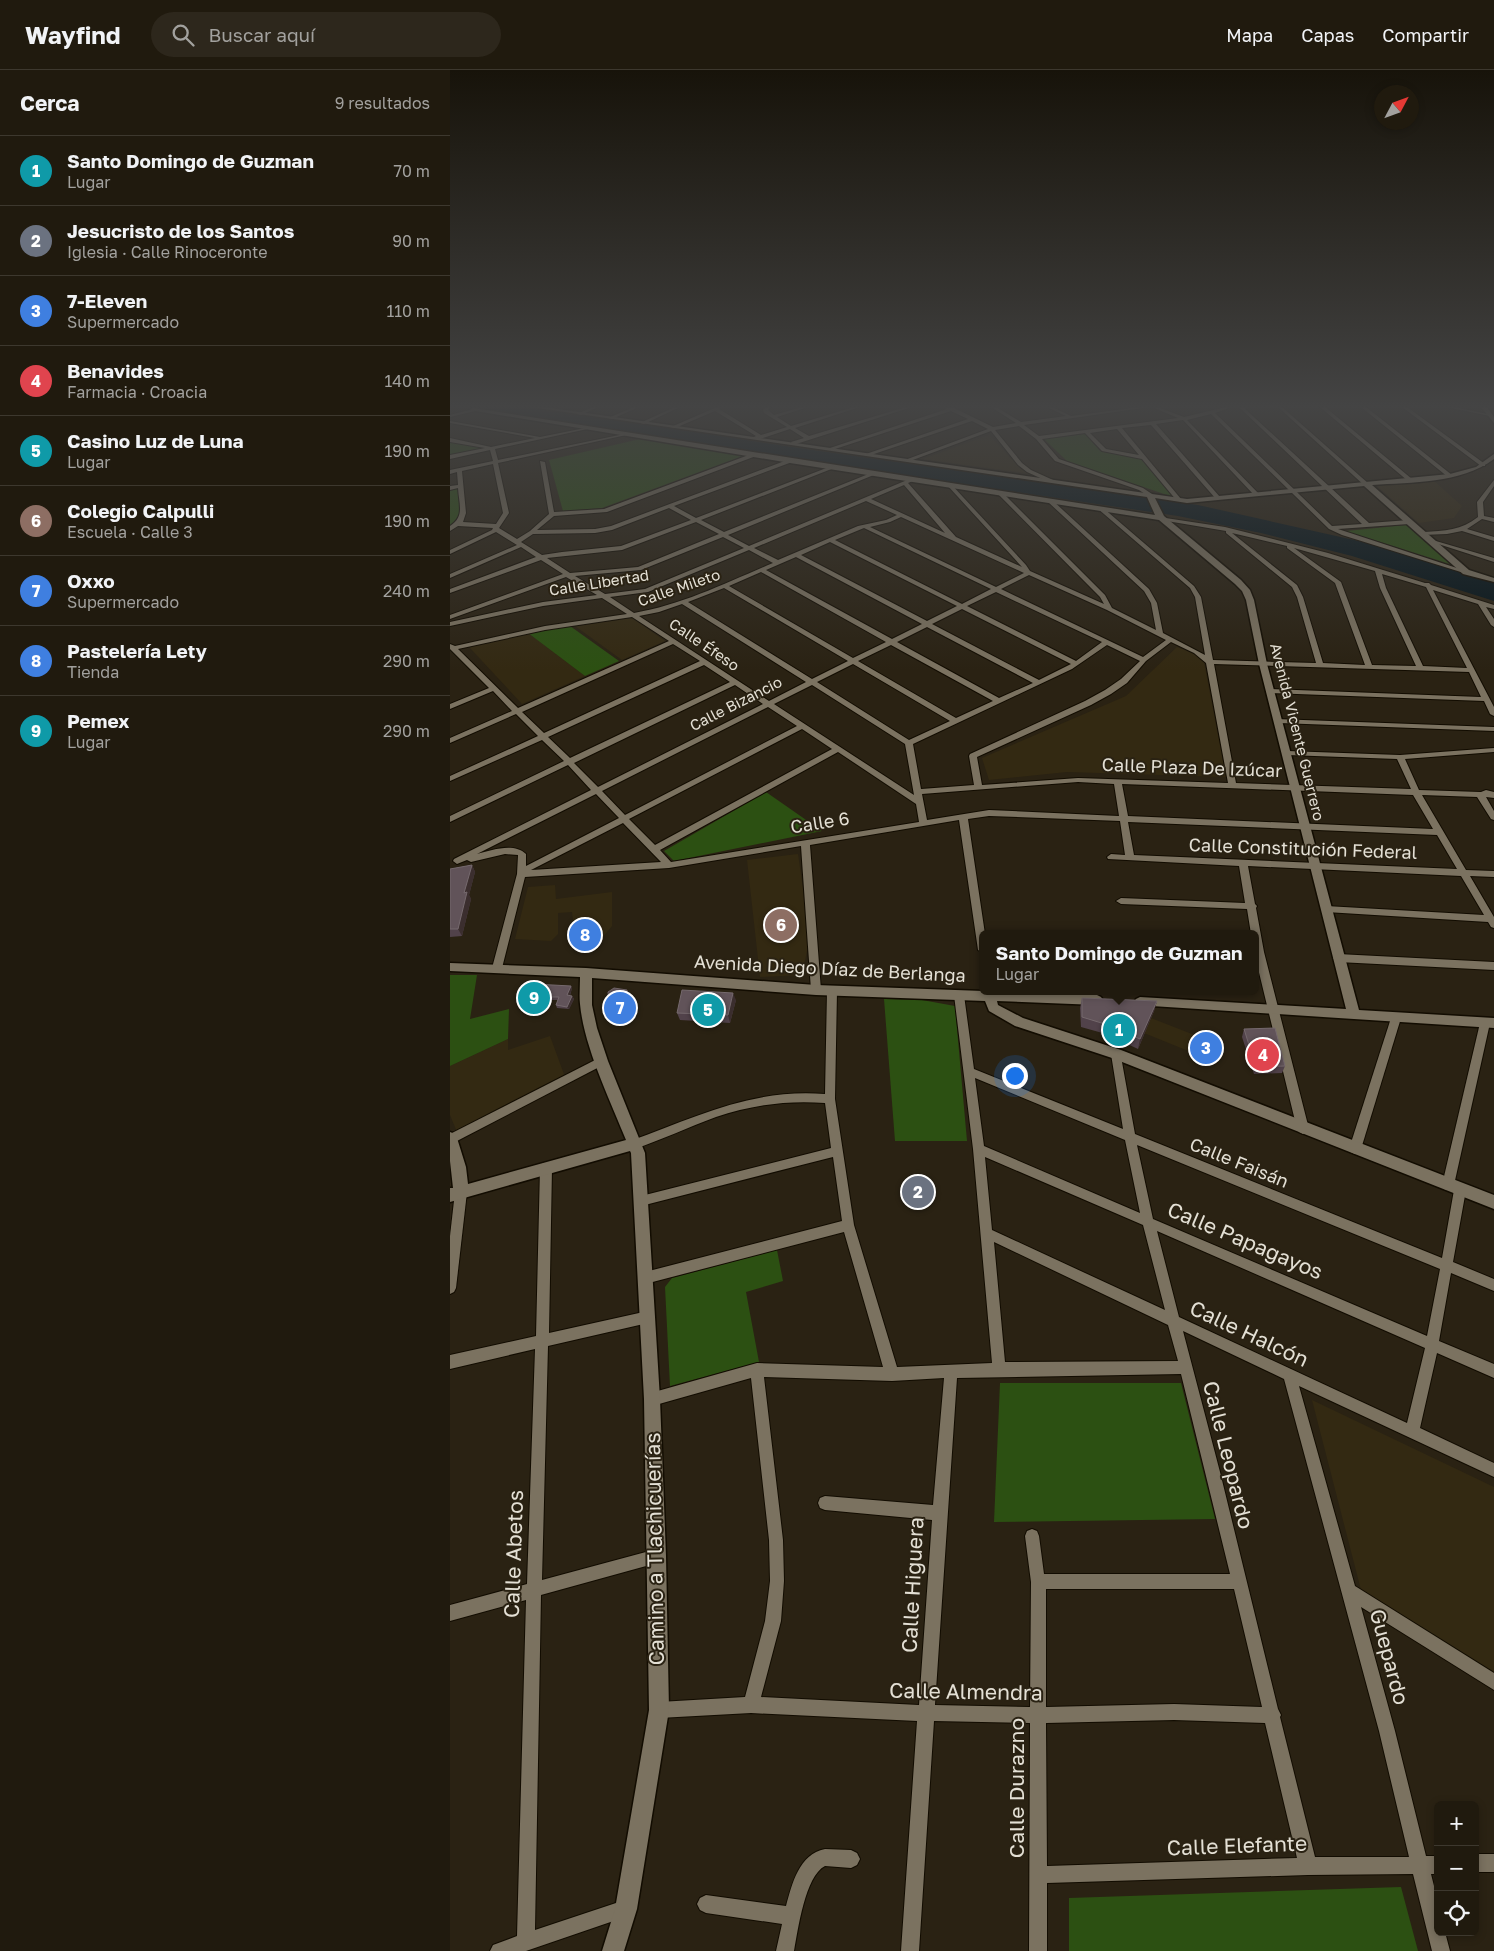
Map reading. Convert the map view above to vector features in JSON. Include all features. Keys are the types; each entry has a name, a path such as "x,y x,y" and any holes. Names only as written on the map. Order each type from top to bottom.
{"street":[{"path":"450,529 458,524 463,513 462,495"},
{"path":"450,552 497,528 506,512 503,495"},
{"path":"548,495 552,514"},
{"path":"450,576 520,543 552,514 606,511 649,495"},
{"path":"532,532 604,530 703,495"},
{"path":"450,591 543,557 569,552 626,548 761,495"},
{"path":"450,617 567,574 639,568 822,495"},
{"name":"Calle Libertad","path":"450,624 543,604 646,591 877,495"},
{"path":"919,495 955,540"},
{"path":"958,495 1001,540 1028,573"},
{"path":"1002,495 1103,596 1109,609"},
{"path":"1011,495 1159,515 1225,529 1377,569 1494,607"},
{"path":"1137,495 1179,500 1257,495"},
{"path":"1175,495 1179,500"},
{"path":"1215,495 1218,498"},
{"path":"1296,495 1332,528 1494,580"},
{"path":"1335,495 1367,526"},
{"path":"1378,495 1466,572"},
{"path":"1482,517 1480,502 1485,495"},
{"name":"Avenida Vicente Guerrero","path":"1151,497 1159,515 1246,590 1250,600 1263,664 1354,1015"},
{"path":"866,499 1109,609 1196,652 1210,662 1472,670"},
{"path":"1050,501 1148,590 1154,603 1160,634"},
{"path":"671,507 778,563"},
{"path":"1100,508 1192,587 1201,605 1232,785"},
{"name":"Calle Mileto","path":"452,646 545,628 635,616 658,611 724,586 864,526 888,521 900,515"},
{"path":"1464,530 1482,517 1494,520"},
{"path":"1332,528 1409,522"},
{"path":"458,524 497,528"},
{"path":"864,526 1144,660"},
{"name":"Calle Éfeso","path":"497,528 603,595 920,804"},
{"path":"1225,529 1295,586 1320,666"},
{"path":"1424,534 1464,530 1494,539"},
{"path":"831,540 1077,664"},
{"path":"1431,540 1494,560"},
{"path":"1284,543 1338,582 1370,668"},
{"path":"797,555 1039,683"},
{"path":"1377,569 1421,669"},
{"path":"762,570 998,701"},
{"name":"Calle Bizancio","path":"453,862 1028,573"},
{"path":"1427,584 1494,714"},
{"path":"724,586 956,721"},
{"path":"684,602 909,743 923,822"},
{"path":"1481,603 1494,625"},
{"path":"979,788 973,756 1088,703 1124,682 1144,660 1171,639"},
{"path":"450,741 674,642"},
{"path":"909,743 1077,664 1107,642"},
{"path":"452,646 625,818 669,865"},
{"path":"450,779 704,662"},
{"path":"450,819 735,682"},
{"path":"450,706 495,688"},
{"path":"1270,691 1486,699"},
{"path":"1279,721 1494,729"},
{"path":"521,873 803,726"},
{"path":"655,849 838,749"},
{"path":"1287,753 1400,757 1494,750"},
{"path":"1400,757 1416,792 1492,922"},
{"name":"Calle Plaza De Izúcar","path":"918,792 1078,780 1494,795"},
{"path":"1118,782 1130,858"},
{"path":"1494,790 1480,795 1494,817"},
{"name":"Calle 6","path":"521,873 669,865 923,822 997,813 1124,820 1439,832"},
{"path":"963,816 980,930"},
{"path":"804,842 816,990"},
{"path":"453,862 515,850 522,854 521,873 498,968"},
{"name":"Calle Constitución Federal","path":"1111,857 1494,874"},
{"path":"1243,864 1252,906 1255,930"},
{"path":"1121,902 1252,906"},
{"path":"1326,909 1492,922"},
{"path":"1338,958 1494,966"},
{"path":"1259,960 1303,1128"},
{"name":"Avenida Diego Díaz de Berlanga","path":"450,967 586,972 832,991 979,994"},
{"name":"Camino a Tlachicuerías","path":"586,972 586,1005 601,1061 638,1153 652,1399 657,1556 659,1710 626,1909 613,1951"},
{"path":"832,991 830,1099 848,1225 892,1374"},
{"path":"959,995 971,1072 988,1234 999,1369"},
{"path":"989,995 993,1008 1019,1022 1116,1054 1494,1202"},
{"name":"Avenida Diego Díaz de Berlanga","path":"1009,995 1110,1000"},
{"path":"1128,1001 1489,1023 1454,1187 1446,1265 1432,1344 1412,1432"},
{"path":"1355,1149 1396,1018"},
{"name":"Calle Leopardo","path":"1116,1054 1130,1138 1148,1221 1273,1715 1308,1866"},
{"path":"450,1288 458,1167 450,1139 601,1061"},
{"name":"Calle Faisán","path":"971,1072 1494,1285"},
{"path":"455,1194 658,1138 724,1110 751,1103 808,1096 830,1099"},
{"name":"Calle Papagayos","path":"979,1149 1494,1372"},
{"path":"641,1201 837,1151"},
{"name":"Calle Abetos","path":"526,1942 546,1168"},
{"path":"645,1278 848,1225"},
{"name":"Calle Halcón","path":"988,1234 1494,1470"},
{"path":"450,1362 648,1317"},
{"path":"652,1399 757,1370 892,1374 999,1369 1185,1367"},
{"path":"752,1705 773,1621 777,1581 776,1540 757,1370"},
{"name":"Calle Higuera","path":"910,1951 927,1713 938,1513 951,1372"},
{"name":"Guepardo","path":"1290,1376 1429,1865 1441,1951"},
{"path":"825,1502 938,1513"},
{"name":"Calle Durazno","path":"1032,1536 1038,1582 1038,1951"},
{"path":"450,1613 657,1556"},
{"path":"1038,1582 1239,1581"},
{"path":"1350,1591 1494,1682"},
{"name":"Calle Almendra","path":"659,1710 752,1705 927,1713 1039,1715 1174,1712 1273,1715"},
{"path":"785,1951 792,1916 808,1871 816,1860 826,1858 851,1859"},
{"path":"1479,1864 1494,1863"},
{"name":"Calle Elefante","path":"1038,1875 1308,1866 1429,1865"},
{"path":"706,1904 792,1916"},
{"path":"499,1951 626,1909"}],"shaded area":[{"path":"1035,495 1126,495 1198,505 1381,546 1494,581 1494,601 1352,556 1261,533 1178,516"},
{"path":"1387,495 1449,495 1462,506 1454,518 1419,523"},
{"path":"632,618 665,641 622,660 575,626"},
{"path":"528,633 585,676 522,704 469,647"},
{"path":"1177,647 1203,657 1226,777 1067,772 989,780 982,758 1126,696"},
{"path":"798,854 810,937 802,975 760,977 747,860"},
{"path":"555,885 556,899 612,892 612,926 597,944 568,943 574,928 572,912 558,913 558,934 551,941 515,939 528,887"},
{"path":"1151,1018 1220,1045 1213,1061 1144,1033"},
{"path":"550,1036 565,1077 457,1132 450,1115 450,1066 508,1039 508,1050"},
{"path":"1312,1400 1494,1487 1494,1674 1361,1590"}],"green space":[{"path":"450,495 458,495 460,517 450,526"},
{"path":"559,495 638,495 602,508 563,511"},
{"path":"1407,525 1453,565 1346,531"},
{"path":"570,626 619,661 585,676 528,633"},
{"path":"766,792 822,831 674,861 664,851"},
{"path":"450,975 477,975 470,1019 509,1009 508,1039 450,1066"},
{"path":"884,999 922,1000 955,1006 967,1141 895,1141"},
{"path":"777,1250 783,1281 746,1292 759,1362 670,1386 665,1287 672,1278"},
{"path":"1000,1383 1181,1383 1215,1519 994,1522"},
{"path":"1401,1887 1418,1951 1069,1951 1069,1898"}],"building":[{"path":"472,865 464,893 467,892 458,929 450,929 450,869"},
{"path":"534,984 571,986 567,995 572,996 567,1007 556,1005 559,997 533,997 530,1006 519,1005 525,993 530,993"},
{"path":"614,988 627,990 627,1013 610,1016 608,992"},
{"path":"682,990 733,993 728,1015 677,1013"},
{"path":"1082,998 1157,1001 1140,1039 1108,1025 1082,1017"},
{"path":"1275,1028 1285,1066 1256,1067 1244,1029"}],"place":[{"name":"Colegio Calpulli","path":"781,925"},
{"name":"Pastelería Lety","path":"585,935"},
{"name":"Pemex","path":"534,998"},
{"name":"Oxxo","path":"620,1008"},
{"name":"Casino Luz de Luna","path":"708,1010"},
{"name":"Santo Domingo de Guzman","path":"1119,1030"},
{"name":"7-Eleven","path":"1206,1048"},
{"name":"Benavides","path":"1263,1055"},
{"name":"Jesucristo de los Santos","path":"918,1192"}]}
